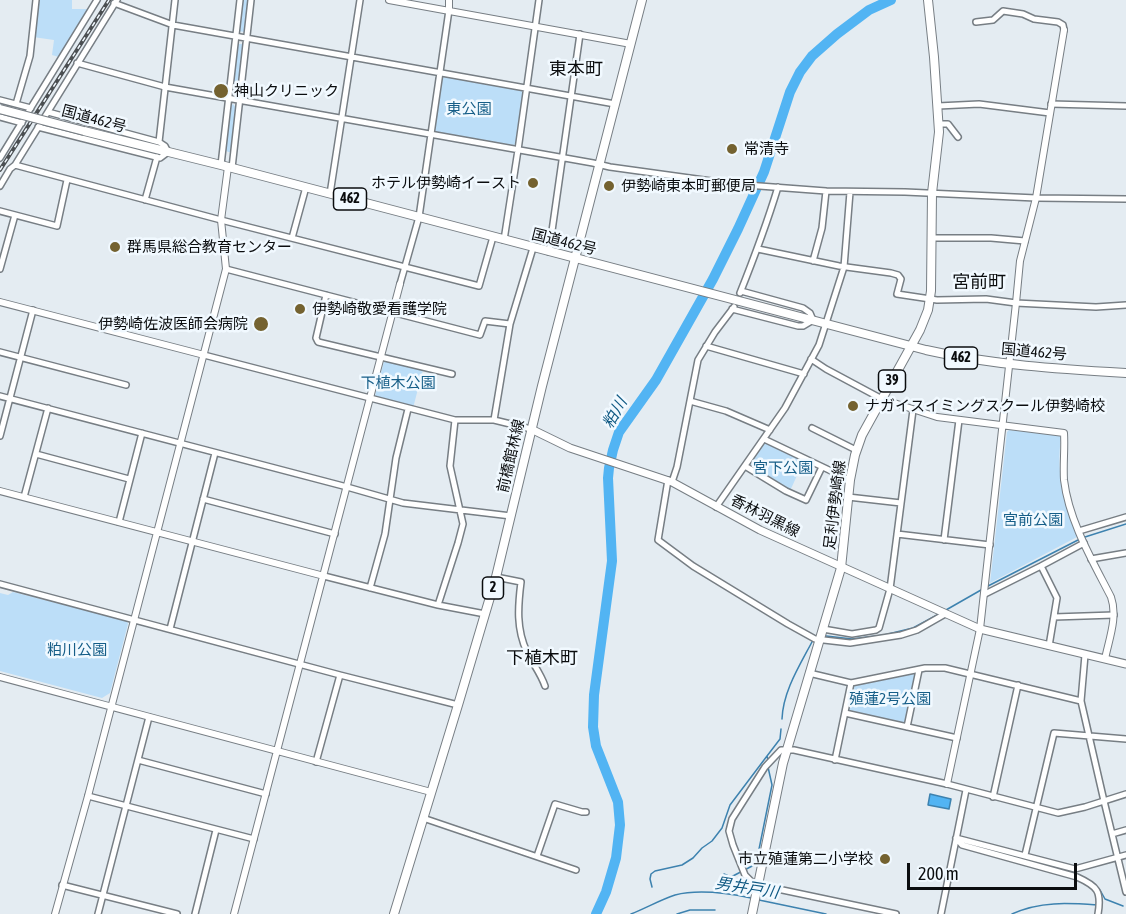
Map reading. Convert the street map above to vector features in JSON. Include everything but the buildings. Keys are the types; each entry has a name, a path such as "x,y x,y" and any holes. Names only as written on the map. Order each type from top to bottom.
{"main road":[{"name":"前橋館林線","path":"394,914 486,614 531,429 642,0"},
{"name":"足利伊勢崎線","path":"752,914 786,749 841,567 850,480 856,450 923,324 930,300 933,238 932,193 939,124 929,4"},
{"name":"国道462号","path":"0,109 951,356 1010,364 1126,373"},
{"name":"香林羽黒線","path":"531,429 568,448 670,481 760,530 980,629 1126,664"}],"street":[{"path":"16,104 30,56 36,0"},
{"path":"0,158 97,0"},
{"path":"159,142 175,0"},
{"path":"227,167 228,98 240,0"},
{"path":"55,914 226,269 220,220 239,100 251,0"},
{"path":"330,194 360,0"},
{"path":"389,0 631,44"},
{"path":"234,914 419,217 449,0"},
{"path":"504,240 539,0"},
{"path":"0,186 116,2 172,25 615,104"},
{"path":"947,784 980,629 1020,261 1036,198 1064,30 1061,23 1003,11 993,20 976,22"},
{"path":"549,252 580,34"},
{"path":"77,63 165,87 610,167 733,184 850,192 1126,200"},
{"path":"0,100 31,108"},
{"path":"938,105 979,104 1050,113"},
{"path":"1051,104 1126,106"},
{"path":"38,127 160,158 168,152 159,142 48,112"},
{"path":"0,117 22,123"},
{"path":"939,124 948,124 958,137"},
{"path":"146,200 157,157"},
{"path":"15,165 479,286 493,237"},
{"path":"0,211 57,226 67,180"},
{"path":"777,187 758,249 741,293 794,305 807,310 813,320 803,326 798,326 733,308 715,332 698,360 677,467 670,481 658,540 693,566 788,624 850,643 901,635 916,630 943,612"},
{"path":"292,238 306,188"},
{"path":"813,261 822,228 826,191"},
{"path":"716,507 792,399 819,345 844,267 850,192"},
{"path":"0,269 15,215"},
{"path":"933,238 991,238 1025,241"},
{"path":"494,420 510,324 533,248"},
{"path":"758,249 844,267 898,275 901,279 897,294 930,300 986,299 1016,303 1096,307 1126,305"},
{"path":"226,269 480,335 485,321 510,324"},
{"path":"326,295 316,338 318,342 452,374"},
{"path":"0,302 408,409 455,420 494,420 531,429"},
{"path":"0,436 33,310"},
{"path":"706,346 804,374"},
{"path":"0,352 126,385"},
{"path":"811,359 882,399 913,410 937,417 1064,433 1065,481 1072,512 1091,559 1114,605 1105,659"},
{"path":"0,396 390,500 511,516"},
{"path":"690,401 726,411 770,430"},
{"path":"24,497 48,408"},
{"path":"370,588 385,534 396,458 408,409"},
{"path":"819,635 852,634 879,628 891,589 913,410"},
{"path":"438,606 463,524 450,466 455,420"},
{"path":"944,540 959,420"},
{"path":"813,428 856,450"},
{"path":"119,522 142,433"},
{"path":"764,439 850,480"},
{"path":"170,629 215,453"},
{"path":"36,454 129,479"},
{"path":"745,466 786,491 806,500 822,467"},
{"path":"0,491 438,606 486,614"},
{"path":"848,497 901,503"},
{"path":"203,499 335,534"},
{"path":"1079,531 1126,517"},
{"path":"897,534 990,545"},
{"path":"985,589 1041,566 1084,543"},
{"path":"1091,559 1126,553"},
{"path":"1041,566 1058,598 1049,646"},
{"path":"496,577 521,582 518,626 527,652 545,686"},
{"path":"0,584 458,705"},
{"path":"1054,617 1114,615"},
{"path":"1085,655 1081,701 1126,892"},
{"path":"809,673 851,683 938,667 1081,701"},
{"path":"907,727 919,670"},
{"path":"316,762 340,675"},
{"path":"0,677 431,792"},
{"path":"835,760 851,683"},
{"path":"993,797 1018,685"},
{"path":"845,713 957,738"},
{"path":"98,914 149,717"},
{"path":"1025,855 1054,733 1126,739"},
{"path":"896,914 757,888 746,875 729,831 732,819 765,767 781,750 786,749 947,784 1058,813 1126,794"},
{"path":"138,760 266,795"},
{"path":"940,914 966,790"},
{"path":"88,796 254,839"},
{"path":"537,856 555,804 586,812"},
{"path":"423,818 576,870"},
{"path":"195,914 216,830"},
{"path":"1112,834 1126,830"},
{"path":"956,838 1075,869 1126,855"},
{"path":"956,838 962,845 1086,881 1099,893 1098,914"},
{"path":"62,885 177,914"}],"green space":[{"path":"39,0 72,0 72,9 88,9 59,57 52,55 54,40 33,37"},
{"path":"242,0 249,0 244,32 239,31"},
{"path":"236,45 243,46 236,94 231,90"},
{"name":"東公園","path":"444,77 521,90 523,93 516,143 514,145 437,133 435,130"},
{"path":"233,104 236,108 232,149 228,152 225,149 229,107"},
{"name":"下植木公園","path":"384,361 423,370 413,408 375,396"},
{"name":"宮前公園","path":"1009,430 1061,437 1060,476 1068,513 1077,537 990,583 1007,432"},
{"name":"宮下公園","path":"767,443 804,460 790,491 750,467 764,444"},
{"name":"粕川公園","path":"13,592 127,621 110,693 102,698 0,671 0,593 8,595"},
{"name":"殖蓮2号公園","path":"914,674 917,676 907,722 904,724 850,712 848,709 855,685"}],"water":[{"path":"930,794 951,799 949,809 928,805"}],"waterway":[{"name":"粕川","path":"596,914 606,892 616,858 620,825 618,802 596,746 593,727 594,695 612,561 608,478 613,450 619,432 656,380 713,279 738,229 764,172 790,92 800,72 812,56 837,34 869,10 891,0"},
{"path":"1085,537 1126,524"},
{"path":"988,586 1078,540"},
{"path":"946,610 981,590"},
{"path":"826,636 852,639 884,635 913,628 939,614"},
{"path":"782,719 785,698 813,640"},
{"path":"768,760 767,756 780,739 781,729"},
{"path":"652,887 651,874 682,865 712,841 722,828 730,805 767,756"},
{"path":"724,874 731,877 756,864 772,785 768,767"},
{"path":"950,884 957,847"},
{"name":"男井戸川","path":"1100,890 1105,899 1123,906"},
{"name":"男井戸川","path":"631,914 669,897 684,893 713,892 751,898"},
{"name":"男井戸川","path":"759,900 826,914"},
{"name":"男井戸川","path":"1012,914 1044,905 1098,905"},
{"path":"677,914 690,910 715,910"}],"railway":[{"path":"0,170 109,0"}],"place":[{"name":"神山クリニック","path":"221,91"},
{"name":"常清寺","path":"732,149"},
{"name":"ホテル伊勢崎イースト","path":"533,183"},
{"name":"伊勢崎東本町郵便局","path":"609,186"},
{"name":"群馬県総合教育センター","path":"115,247"},
{"name":"伊勢崎敬愛看護学院","path":"300,309"},
{"name":"伊勢崎佐波医師会病院","path":"261,324"},
{"name":"ナガイスイミングスクール伊勢崎校","path":"853,406"},
{"name":"市立殖蓮第二小学校","path":"885,859"}],"district":[{"name":"東本町","path":"576,69"},
{"name":"宮前町","path":"979,282"},
{"name":"下植木町","path":"542,658"}]}
